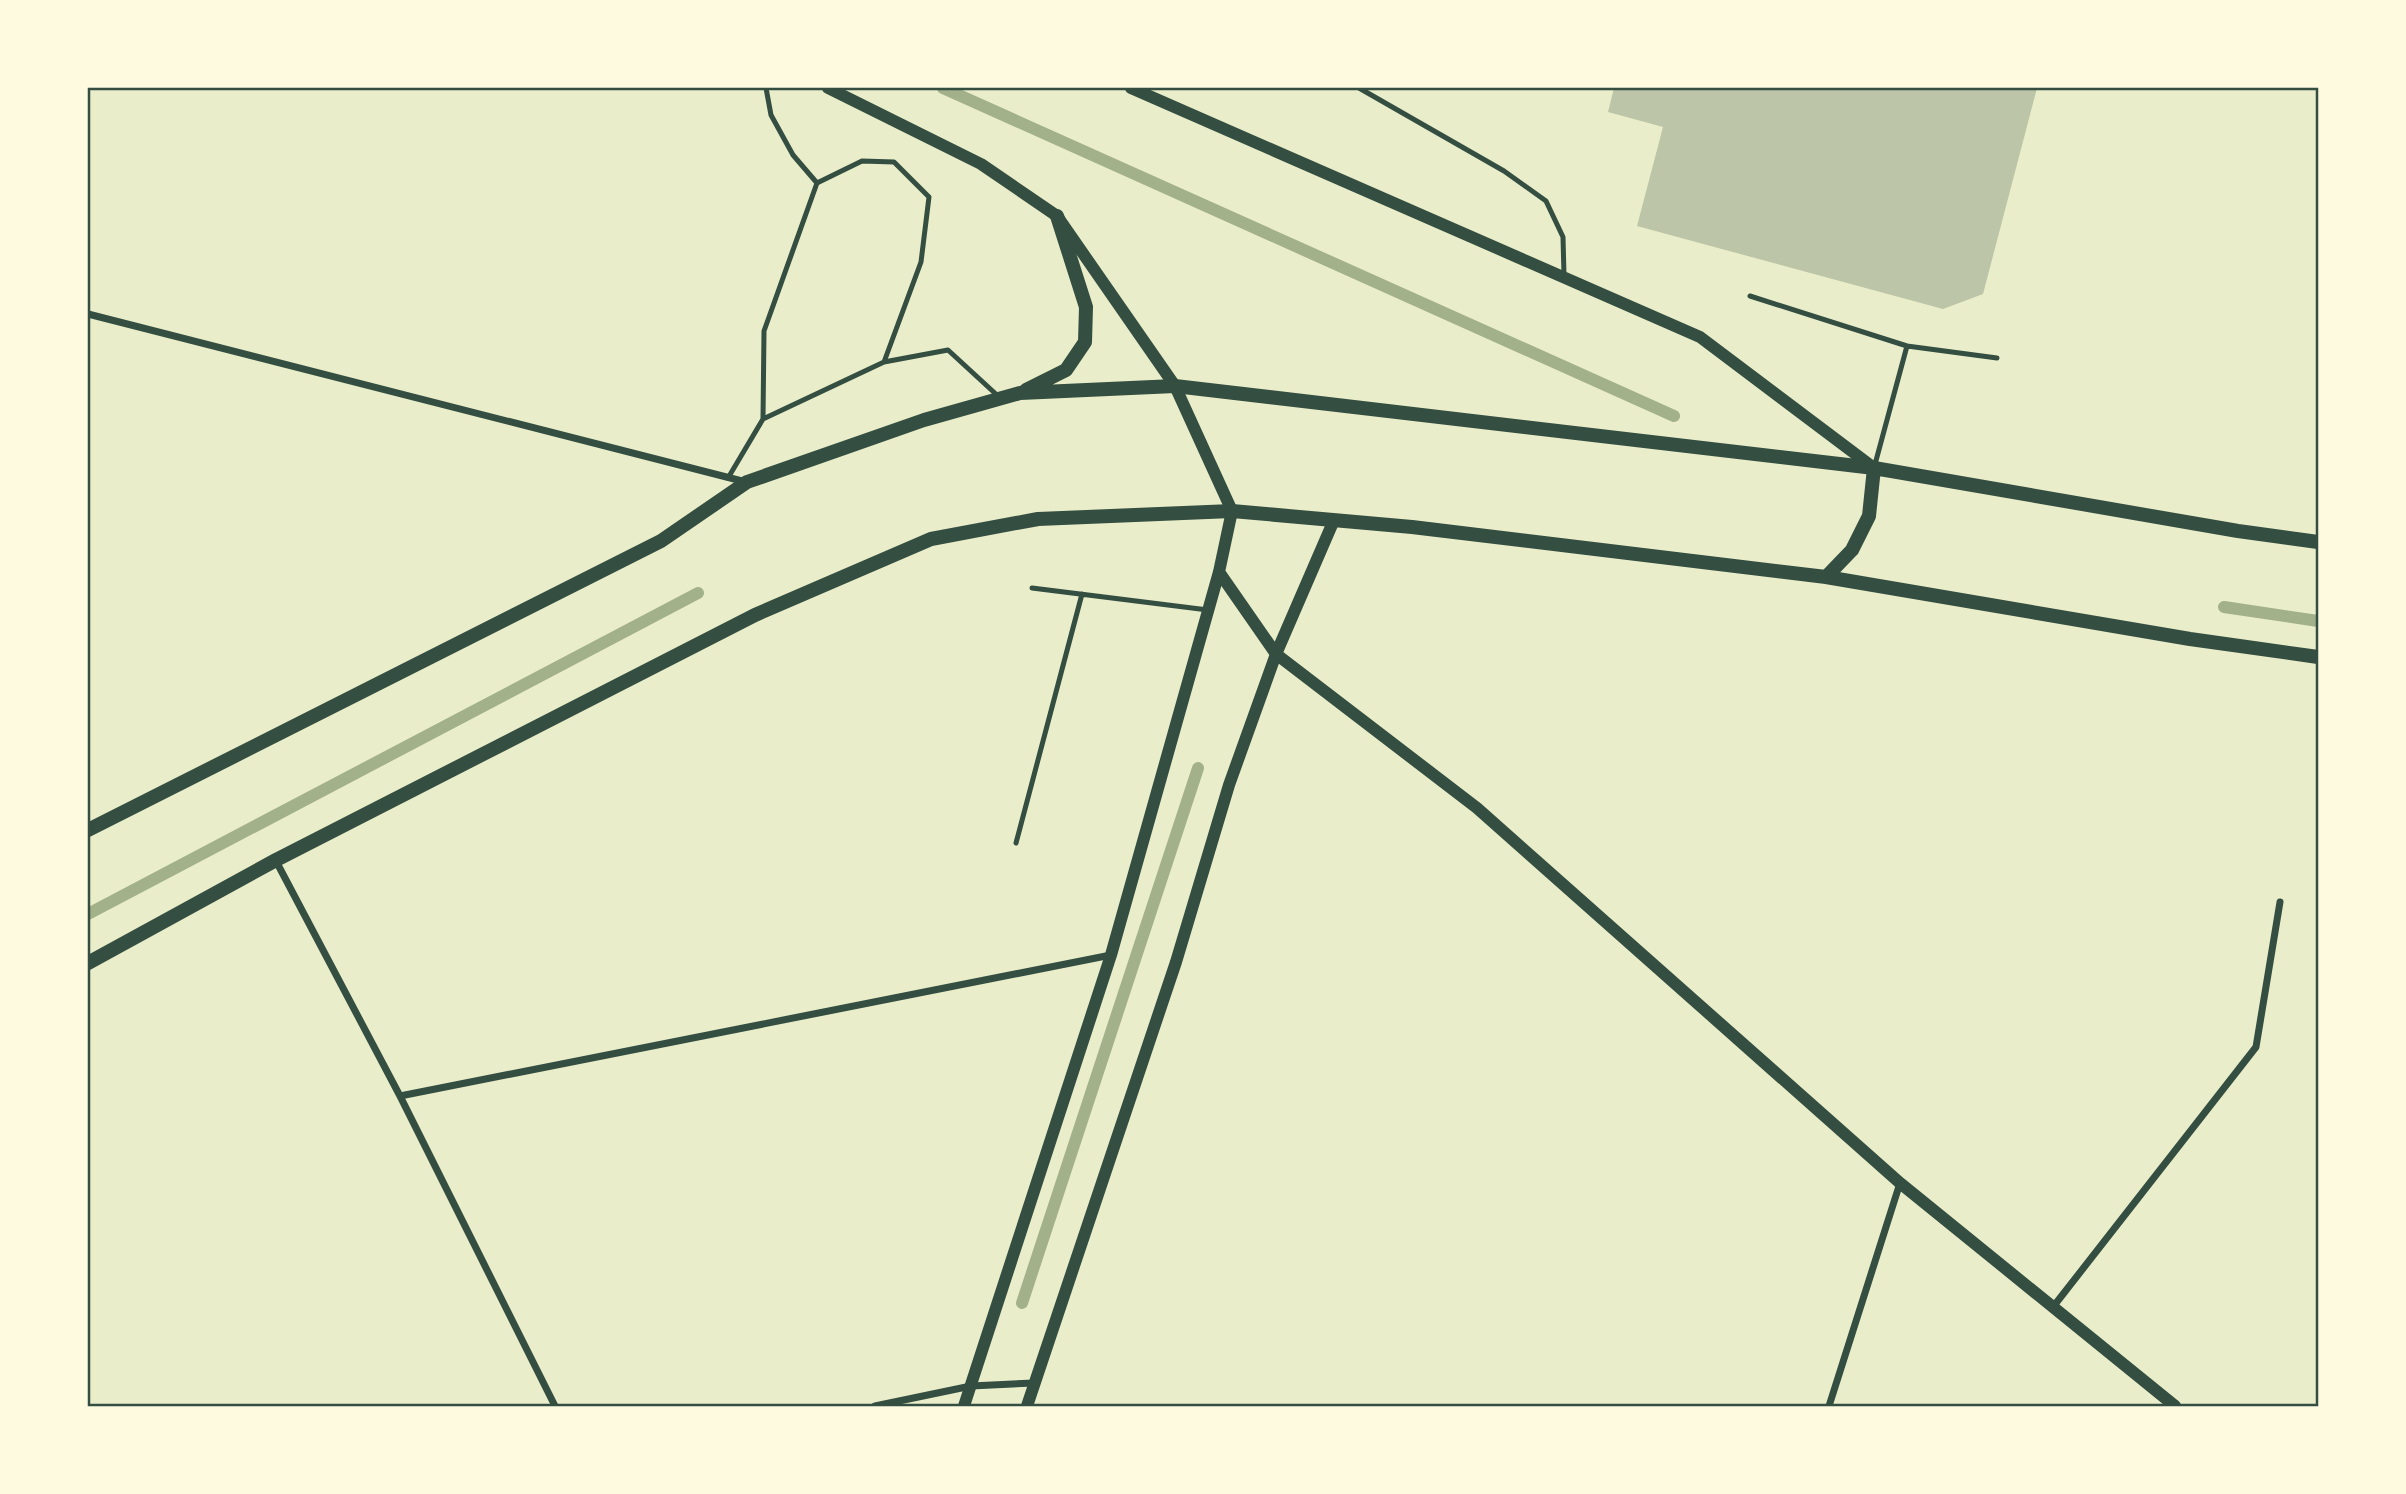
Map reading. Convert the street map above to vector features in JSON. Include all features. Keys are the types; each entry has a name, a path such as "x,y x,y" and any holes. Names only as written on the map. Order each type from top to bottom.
{"main road":[{"path":"88,830 661,541 747,482 912,424 1020,393 1066,370 1085,342 1086,307 1057,216"},
{"path":"1020,393 1175,386 1874,468 2238,531 2319,542"},
{"path":"1826,577 1852,550 1868,516 1874,468"},
{"path":"88,963 276,860 755,615 931,539 1038,519 1232,511 1412,527 1826,577 2190,639 2319,657"}],"street":[{"path":"828,88 981,164 1057,216 1175,386 1232,511 1219,572 1111,954 964,1406"},
{"path":"1131,88 1700,337 1874,468"},
{"path":"88,314 747,482"},
{"path":"1027,1406 1175,962 1229,785 1276,654 1334,520"},
{"path":"1219,572 1276,654 1477,808 1900,1183 2175,1406"},
{"path":"276,860 400,1096 555,1406"},
{"path":"2053,1307 2256,1047 2280,902"},
{"path":"400,1096 1111,954"},
{"path":"1829,1406 1900,1183"},
{"path":"875,1406 971,1386 1034,1382"}],"lane":[{"path":"766,88 771,115 793,155 817,183"},
{"path":"1359,88 1504,171 1546,201 1563,237 1564,278"},
{"path":"727,478 763,419 764,331 817,183 862,161 894,162 929,197 921,261 884,362"},
{"path":"1750,296 1907,346 1997,358"},
{"path":"1874,468 1907,346"},
{"path":"763,419 884,362 948,350 1001,399"},
{"path":"1032,588 1208,610"},
{"path":"1016,843 1082,594"}],"building":[{"path":"1614,88 2037,88 1983,294 1943,309 1637,226 1663,127 1608,112"}],"waterway":[{"path":"943,88 1674,416"},
{"path":"88,914 698,593"},
{"path":"2224,607 2318,621"},
{"path":"1022,1303 1198,768"}]}
